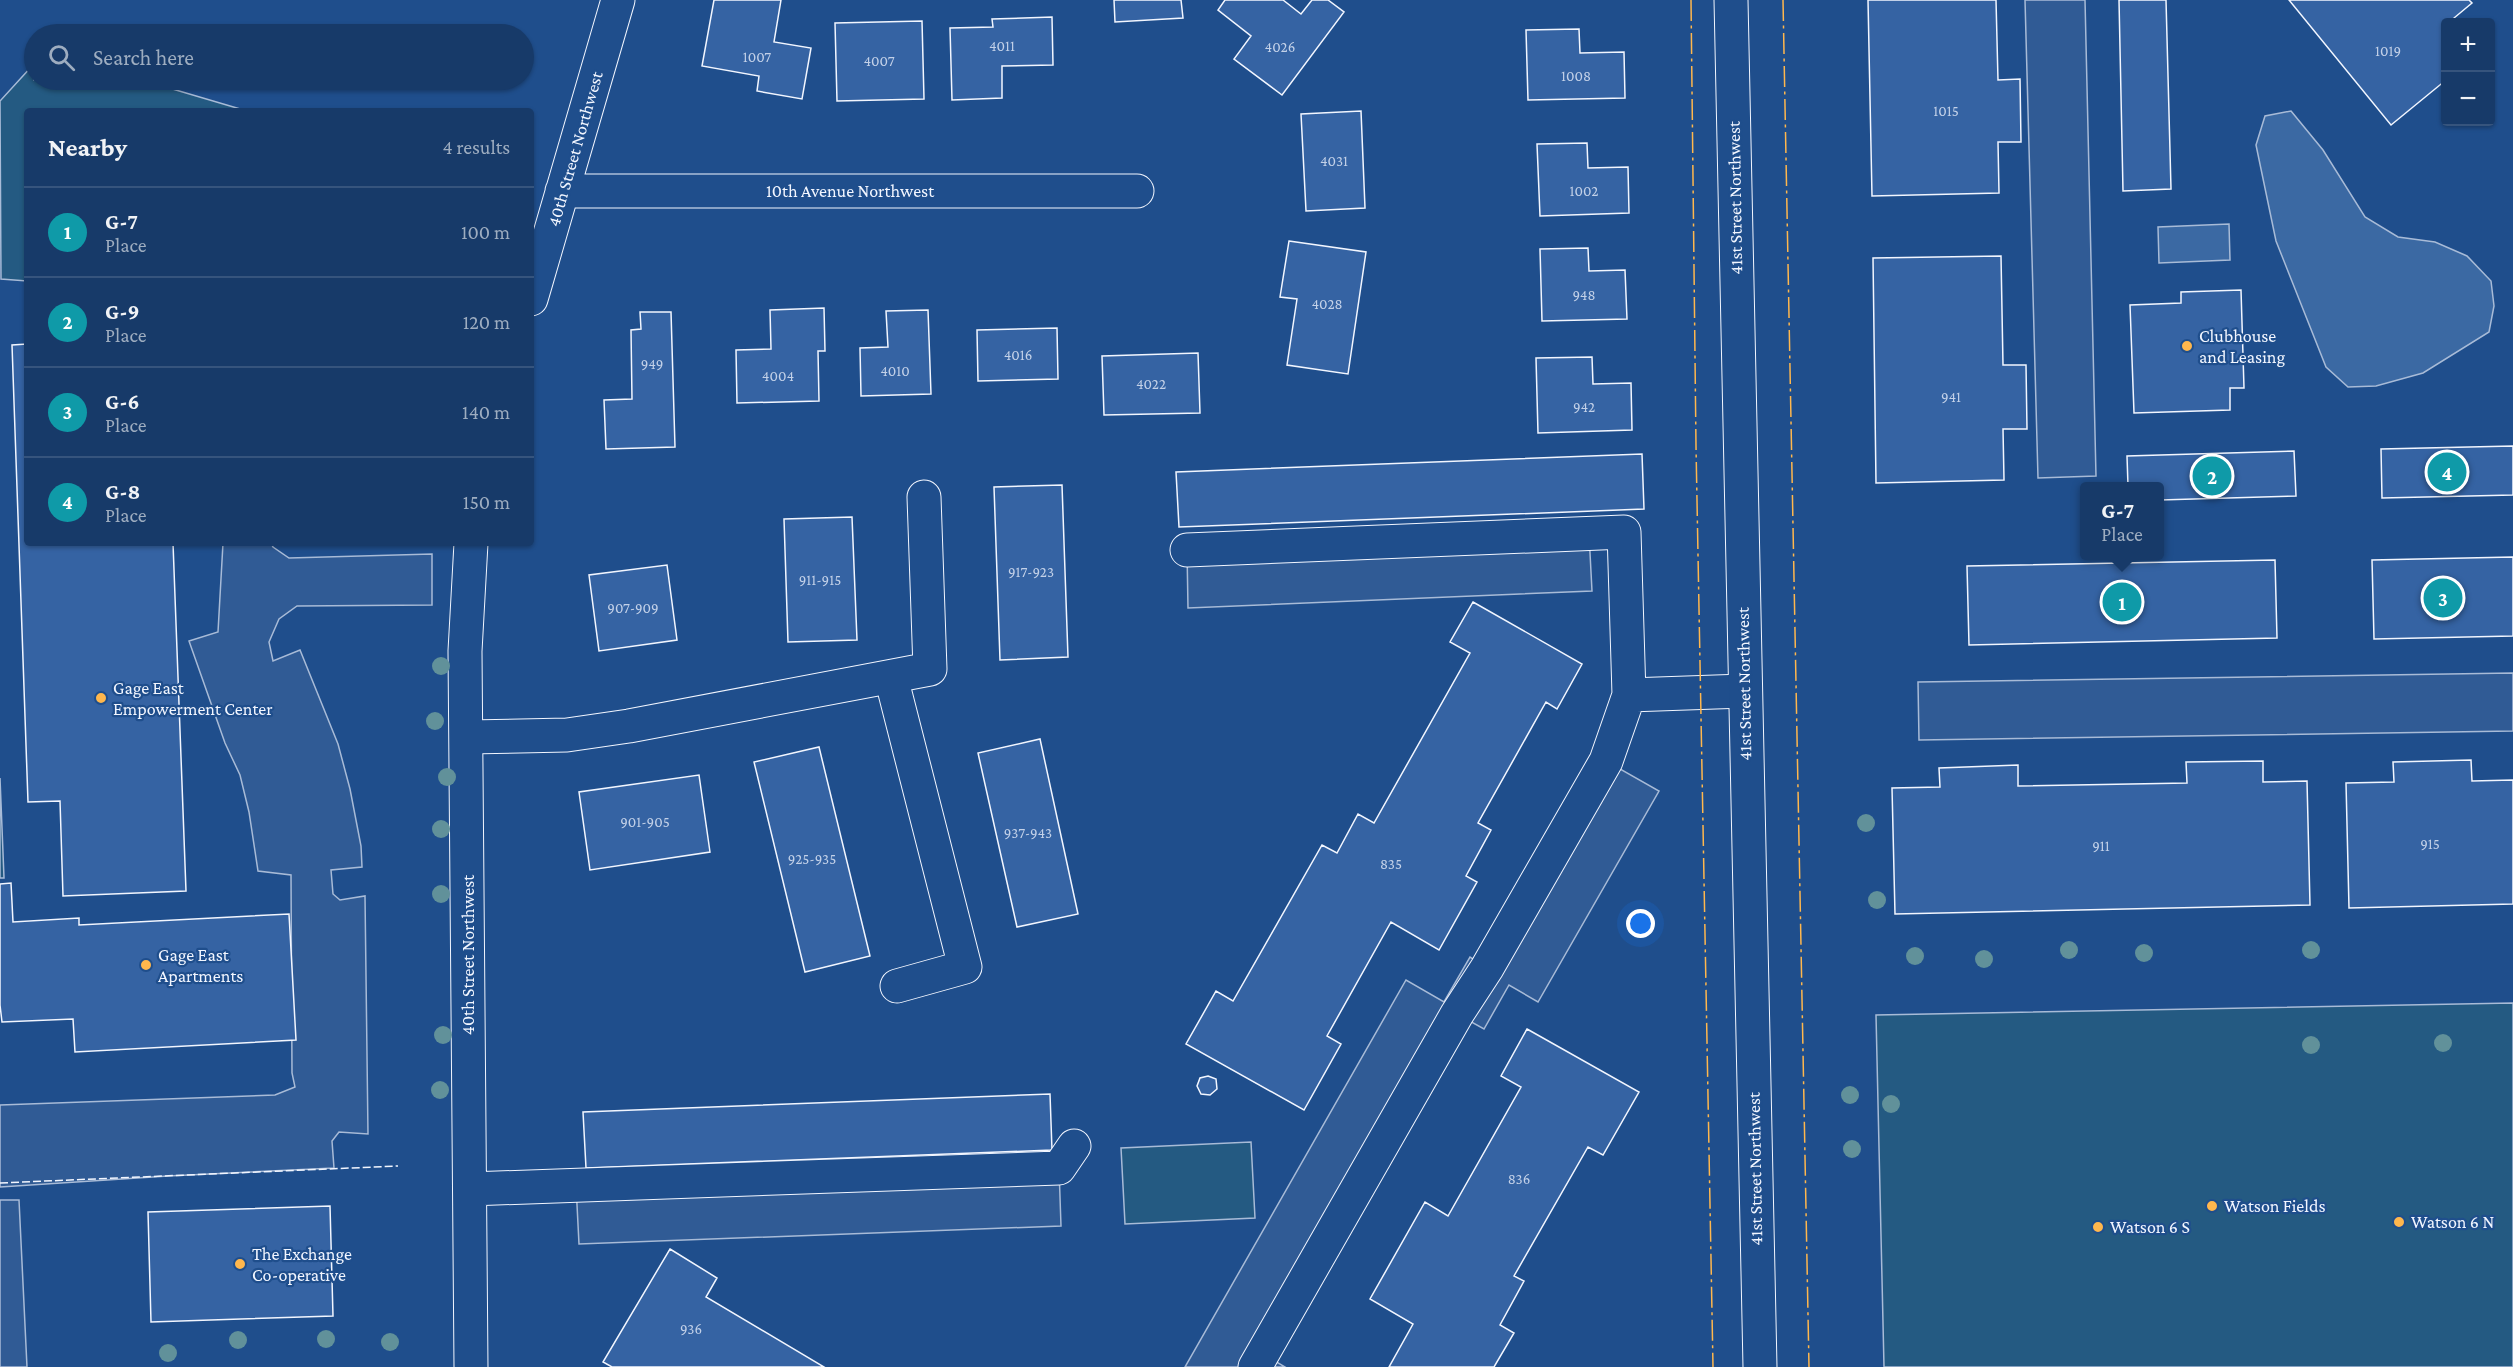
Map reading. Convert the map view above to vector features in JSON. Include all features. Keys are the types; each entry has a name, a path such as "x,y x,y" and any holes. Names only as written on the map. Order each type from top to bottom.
{"street":[{"name":"40th Street Northwest","path":"534,289 618,0"},
{"name":"41st Street Northwest","path":"1731,0 1760,1367"},
{"name":"10th Avenue Northwest","path":"562,191 1137,191"},
{"path":"467,737 567,735 628,726 930,669 924,497"},
{"path":"1187,550 1624,532 1629,695 1606,761 1487,968 1457,1014 1255,1367"},
{"name":"40th Street Northwest","path":"471,546 465,651 471,1367"},
{"path":"891,677 965,967 897,986"},
{"path":"1629,695 1744,691"},
{"path":"470,1189 1059,1168 1074,1146"}],"shaded area":[{"path":"2025,0 2085,0 2096,476 2038,478"},
{"path":"24,75 24,90 176,90 237,108 24,108 24,281 1,279 0,101"},
{"path":"2291,111 2323,150 2365,217 2398,237 2435,242 2467,256 2491,281 2494,306 2489,332 2423,373 2376,386 2348,387 2326,367 2276,241 2256,145 2265,116"},
{"path":"2229,224 2230,260 2159,263 2158,227"},
{"path":"1589,534 1592,591 1188,608 1187,550"},
{"path":"223,546 272,546 289,558 432,554 432,605 297,606 279,619 269,642 273,661 300,650 338,744 350,789 361,846 362,867 331,870 333,894 340,900 365,896 368,1134 339,1132 332,1141 334,1168 0,1187 0,1105 275,1095 295,1087 292,1073 291,875 258,871 249,812 240,775 225,743 189,641 218,632"},
{"path":"2513,673 2513,731 1919,740 1918,682"},
{"path":"1606,761 1659,791 1538,1002 1509,985 1484,1029 1457,1014 1263,1354 1285,1367 1185,1367 1406,980 1444,1002 1470,957 1487,968"},
{"path":"0,778 4,878 0,878"},
{"name":"Watson Fields","path":"2513,1003 2513,1367 1884,1367 1876,1015"},
{"path":"1251,1142 1255,1218 1125,1224 1121,1148"},
{"path":"1059,1168 1061,1226 579,1244 576,1185"},
{"path":"0,1200 19,1200 27,1367 0,1367"}],"building":[{"path":"714,0 781,0 774,42 811,48 802,99 757,91 759,76 702,66"},
{"path":"1114,0 1181,0 1183,18 1115,22"},
{"path":"1225,0 1283,0 1301,14 1312,0 1328,0 1344,12 1282,95 1234,59 1251,36 1218,10"},
{"path":"1868,0 1996,0 1998,80 2020,79 2021,142 1998,142 1999,193 1872,196"},
{"path":"2119,0 2166,0 2171,189 2123,191"},
{"path":"2289,0 2469,0 2472,3 2454,18 2441,18 2441,84 2391,125"},
{"path":"1052,17 1053,65 1002,66 1002,98 952,100 950,28 993,27 992,19"},
{"path":"922,21 924,99 837,101 835,23"},
{"path":"1579,29 1580,53 1624,52 1625,98 1528,100 1526,30"},
{"path":"1361,111 1365,208 1306,211 1301,114"},
{"path":"1587,143 1588,168 1628,167 1629,213 1540,216 1537,144"},
{"path":"1289,241 1366,252 1348,374 1287,365 1297,299 1280,297"},
{"path":"1588,248 1589,271 1625,270 1627,319 1542,321 1540,249"},
{"path":"2001,256 2003,365 2026,365 2027,429 2003,429 2004,480 1876,483 1873,258"},
{"name":"Clubhouse and Leasing","path":"2241,290 2244,388 2230,388 2230,410 2134,413 2130,305 2181,303 2181,292"},
{"path":"824,308 825,351 818,351 819,401 737,403 736,350 771,349 770,310"},
{"path":"928,310 931,394 861,396 860,348 888,347 886,311"},
{"path":"640,312 671,312 675,447 606,449 604,400 632,399 631,330 641,329"},
{"path":"1057,328 1058,379 978,381 977,330"},
{"name":"Gage East Empowerment Center","path":"24,344 24,546 173,546 186,891 63,896 60,801 28,802 12,345"},
{"path":"1198,353 1200,413 1104,415 1102,356"},
{"path":"1592,357 1593,384 1631,383 1632,430 1538,433 1536,358"},
{"path":"2513,446 2513,495 2382,498 2381,449"},
{"path":"2294,451 2296,496 2164,500 2164,482 2128,482 2127,456"},
{"path":"1642,454 1644,509 1179,527 1176,472"},
{"path":"1062,485 1068,657 1000,660 994,487"},
{"path":"852,517 857,640 788,642 784,519"},
{"path":"2513,557 2513,636 2374,639 2372,560"},
{"path":"2275,560 2277,638 1969,645 1967,566"},
{"path":"667,565 677,640 599,651 589,575"},
{"path":"1473,602 1582,664 1557,709 1546,702 1478,823 1491,830 1466,876 1477,882 1439,950 1391,922 1327,1036 1341,1044 1304,1110 1186,1044 1216,991 1233,1001 1322,845 1337,853 1358,814 1374,823 1470,653 1450,642"},
{"path":"1040,739 1078,914 1017,927 978,753"},
{"path":"819,747 870,956 805,972 754,762"},
{"path":"2471,760 2472,781 2513,780 2513,904 2349,908 2346,783 2394,782 2393,762"},
{"path":"2263,761 2263,782 2307,781 2310,905 1895,914 1892,788 1940,787 1939,768 2018,765 2018,786 2187,783 2186,762"},
{"path":"699,775 710,852 590,870 579,792"},
{"name":"Gage East Apartments","path":"11,883 13,922 79,918 79,925 289,914 296,1040 75,1052 73,1019 2,1022 0,884"},
{"path":"1527,1029 1639,1092 1603,1155 1588,1147 1514,1276 1524,1281 1500,1325 1514,1333 1494,1367 1389,1367 1413,1324 1370,1299 1425,1202 1448,1216 1521,1087 1501,1076"},
{"path":"1208,1076 1216,1079 1217,1089 1210,1095 1201,1094 1197,1086 1200,1078"},
{"path":"1050,1094 1052,1150 586,1168 583,1112"},
{"name":"The Exchange Co-operative","path":"330,1206 333,1316 151,1322 148,1212"},
{"path":"670,1249 717,1278 706,1297 824,1367 612,1367 603,1362"}],"fence":[{"path":"0,1183 398,1166"}],"power":[{"path":"1691,0 1696,446 1713,1367"},
{"path":"1783,0 1809,1367"}],"place":[{"name":"Clubhouse and Leasing","path":"2187,346"},
{"name":"G-8","path":"2447,472"},
{"name":"G-9","path":"2212,476"},
{"name":"G-6","path":"2443,598"},
{"name":"G-7","path":"2122,602"},
{"name":"Gage East Empowerment Center","path":"101,698"},
{"name":"Gage East Apartments","path":"146,965"},
{"name":"Watson Fields","path":"2212,1206"},
{"name":"Watson 6 N","path":"2399,1222"},
{"name":"Watson 6 S","path":"2098,1227"},
{"name":"The Exchange Co-operative","path":"240,1264"}]}
